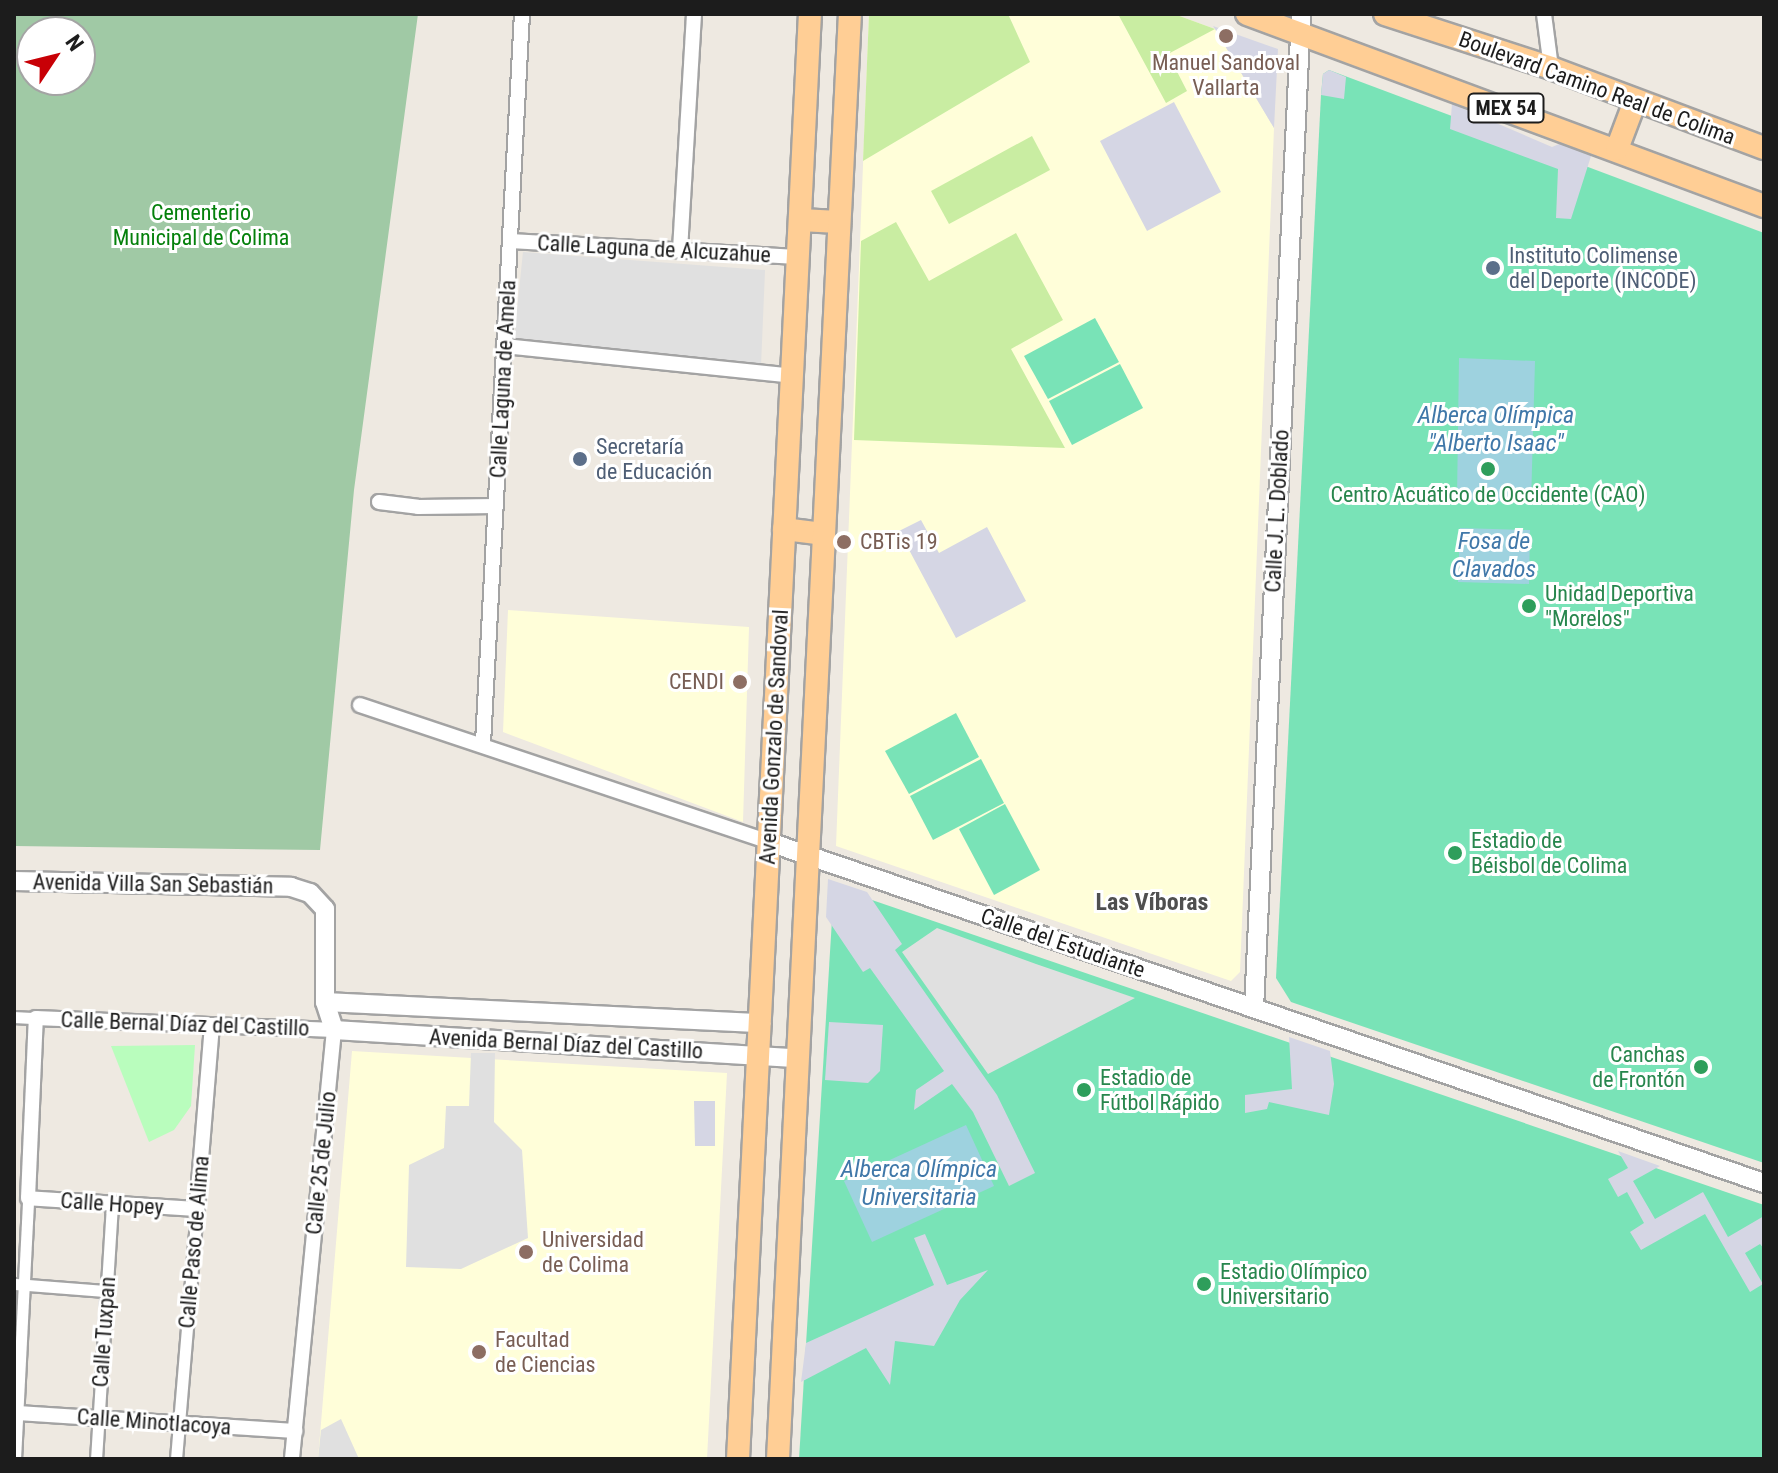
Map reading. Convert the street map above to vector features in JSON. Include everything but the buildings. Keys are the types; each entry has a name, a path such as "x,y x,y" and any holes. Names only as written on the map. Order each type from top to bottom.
{"main road":[{"name":"Avenida Gonzalo de Sandoval","path":"738,1459 810,14"},
{"name":"Avenida Gonzalo de Sandoval","path":"778,1459 850,14"},
{"name":"MEX 54","path":"1247,14 1300,23 1764,206"},
{"name":"Boulevard Camino Real de Colima","path":"1385,14 1551,68 1764,148"},
{"path":"1617,149 1635,101"},
{"path":"800,220 839,222"},
{"path":"784,529 824,534"}],"street":[{"name":"Calle Laguna de Amela","path":"483,743 522,14"},
{"path":"680,250 694,14"},
{"path":"1544,14 1551,68"},
{"name":"Calle J. L. Doblado","path":"1254,1008 1300,23"},
{"name":"Calle Laguna de Alcuzahue","path":"510,241 798,257"},
{"path":"504,346 792,376"},
{"path":"379,502 418,507 496,506"},
{"name":"Calle del Estudiante","path":"360,705 483,743 1764,1183"},
{"name":"Avenida Villa San Sebastián","path":"14,881 291,887"},
{"name":"Calle 25 de Julio","path":"291,887 310,893 325,909 325,1002 334,1030 292,1459"},
{"name":"Avenida Bernal Díaz del Castillo","path":"325,1002 761,1023"},
{"path":"14,1017 36,1018 28,1198 19,1285 15,1459"},
{"name":"Calle Bernal Díaz del Castillo","path":"36,1018 334,1030"},
{"name":"Calle Paso de Alima","path":"176,1459 212,1025"},
{"name":"Avenida Bernal Díaz del Castillo","path":"334,1030 798,1058"},
{"name":"Calle Hopey","path":"28,1198 197,1209"},
{"name":"Calle Tuxpan","path":"96,1459 112,1205"},
{"path":"19,1285 106,1291"},
{"name":"Calle Minotlacoya","path":"16,1412 295,1431"}],"shaded area":[{"path":"869,14 1174,14 1215,29 1274,128 1240,972 1231,981 836,846"},
{"path":"1213,26 1278,49 1274,128 1215,29"},
{"path":"1329,70 1346,77 1344,99 1321,95 1323,74"},
{"path":"1174,102 1221,192 1147,231 1100,141"},
{"path":"1452,104 1552,147 1564,142 1592,153 1571,219 1556,218 1558,169 1450,129"},
{"path":"523,252 765,270 761,365 514,340"},
{"path":"921,520 939,553 987,527 1026,601 956,638 899,531"},
{"path":"508,610 749,627 743,822 503,732"},
{"path":"828,879 867,892 902,944 895,950 997,1095 1035,1173 1009,1186 973,1112 952,1084 914,1110 916,1090 944,1071 870,968 863,972 826,917"},
{"path":"937,928 1135,998 988,1074 902,952"},
{"path":"829,1022 883,1025 880,1071 868,1083 825,1080"},
{"path":"1289,1037 1330,1051 1334,1084 1329,1115 1269,1102 1267,1109 1245,1113 1245,1095 1292,1089"},
{"name":"Universidad de Colima","path":"352,1051 727,1073 707,1459 318,1459"},
{"path":"471,1053 495,1053 494,1122 522,1150 528,1238 461,1269 406,1267 409,1165 444,1148 446,1106 469,1106"},
{"path":"694,1101 715,1101 715,1146 695,1146"},
{"path":"1618,1151 1660,1166 1633,1181 1655,1219 1703,1192 1728,1237 1764,1216 1764,1249 1760,1244 1745,1253 1763,1284 1750,1292 1705,1214 1641,1250 1630,1232 1644,1223 1627,1192 1618,1197 1608,1179 1628,1168"},
{"path":"925,1234 947,1285 988,1270 960,1300 934,1346 895,1341 890,1385 866,1348 801,1382 806,1343 934,1285 914,1238"},
{"path":"341,1419 359,1459 318,1459 321,1430"}],"green space":[{"name":"Cementerio Municipal de Colima","path":"14,14 418,14 354,490 320,850 14,846"},
{"path":"869,14 1008,14 1030,62 863,161"},
{"path":"1118,14 1174,14 1215,29 1168,54 1187,91 1166,103"},
{"name":"Unidad Deportiva \"Morelos\"","path":"1329,70 1764,233 1764,1163 1291,1002 1276,978 1321,95 1323,74"},
{"path":"1032,136 1050,170 949,224 931,191"},
{"path":"896,222 929,281 1016,233 1063,320 1011,349 1065,448 854,440 861,241"},
{"path":"1095,318 1119,362 1048,399 1024,356"},
{"path":"1120,364 1143,408 1072,445 1049,401"},
{"path":"956,713 979,757 909,794 885,751"},
{"path":"981,759 1004,803 933,840 910,796"},
{"path":"1005,804 1040,870 994,895 959,829"},
{"path":"834,887 1764,1205 1764,1459 799,1459"},
{"path":"195,1045 191,1106 174,1130 149,1142 111,1046"}],"water":[{"name":"Alberca Olímpica \"Alberto Isaac\"","path":"1459,358 1535,361 1531,503 1457,499"},
{"name":"Fosa de Clavados","path":"1460,528 1530,530 1529,584 1458,582"},
{"name":"Alberca Olímpica Universitaria","path":"966,1125 994,1186 872,1242 844,1181"}],"place":[{"name":"Manuel Sandoval Vallarta","path":"1226,36"},
{"name":"Instituto Colimense del Deporte (INCODE)","path":"1493,268"},
{"name":"Secretaría de Educación","path":"580,459"},
{"name":"Centro Acuático de Occidente (CAO)","path":"1488,469"},
{"name":"CBTis 19","path":"844,542"},
{"name":"Unidad Deportiva \"Morelos\"","path":"1529,606"},
{"name":"CENDI","path":"740,682"},
{"name":"Estadio de Béisbol de Colima","path":"1455,853"},
{"name":"Canchas de Frontón","path":"1701,1067"},
{"name":"Estadio de Fútbol Rápido","path":"1084,1090"},
{"name":"Universidad de Colima","path":"526,1252"},
{"name":"Estadio Olímpico Universitario","path":"1204,1284"},
{"name":"Facultad de Ciencias","path":"479,1352"}],"district":[{"name":"Las Víboras","path":"1152,903"}]}
